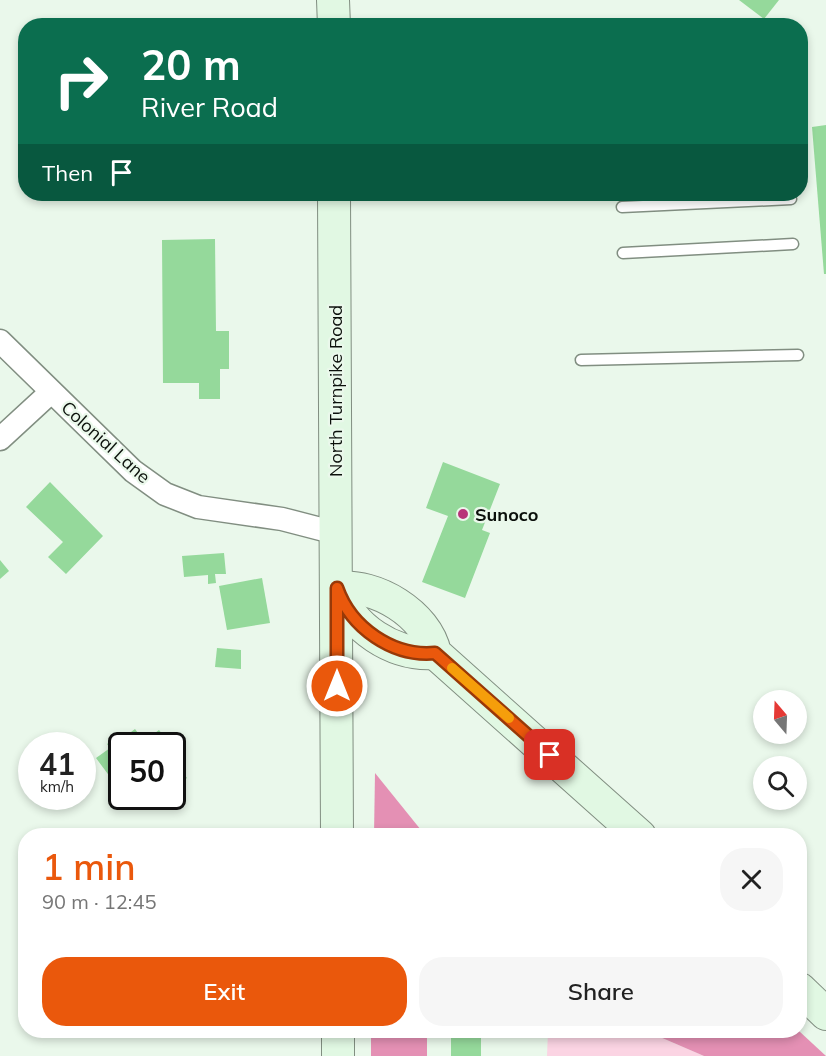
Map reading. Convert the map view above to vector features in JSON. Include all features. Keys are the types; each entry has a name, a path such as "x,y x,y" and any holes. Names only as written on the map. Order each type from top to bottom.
{"main road":[{"path":"333,0 334,18"},
{"name":"North Turnpike Road","path":"334,201 337,828"},
{"path":"337,588 362,588 383,597 426,629 432,638 435,653 631,828"},
{"path":"807,996 826,1014"},
{"path":"338,1038 338,1056"}],"street":[{"name":"Colonial Lane","path":"0,341 133,471 165,494 198,507 282,519 336,533"},
{"path":"0,439 51,392"}],"lane":[{"path":"622,207 749,201"},
{"path":"623,253 793,244"},
{"path":"581,360 798,355"}],"shaded area":[{"path":"375,773 419,828 374,828"},
{"path":"371,1038 427,1038 427,1056 371,1056"},
{"path":"548,1038 662,1038 704,1056 547,1056"},
{"path":"662,1038 807,1038 826,1056 704,1056"}],"building":[{"path":"739,0 779,0 763,18"},
{"path":"826,125 826,274 824,274 812,127"},
{"path":"215,239 216,331 229,331 229,369 220,369 220,399 199,399 199,383 163,383 162,240"},
{"path":"443,462 500,484 482,530 490,533 465,598 422,582 448,516 426,508"},
{"path":"50,482 103,536 66,574 48,557 63,542 26,507"},
{"path":"224,553 226,574 215,574 216,583 208,584 208,575 184,577 182,556"},
{"path":"0,560 9,571 0,579"},
{"path":"262,578 270,623 227,630 219,586"},
{"path":"217,648 241,650 241,669 215,667"},
{"path":"108,749 108,774 96,758"},
{"path":"451,1038 481,1038 481,1056 451,1056"}],"slow traffic":[{"path":"452,668 509,718"}],"place":[{"name":"Sunoco","path":"463,514"}],"route":[{"path":"337,686 337,588 342,603 352,618 362,627 404,651 419,654 435,653 550,755"}]}
